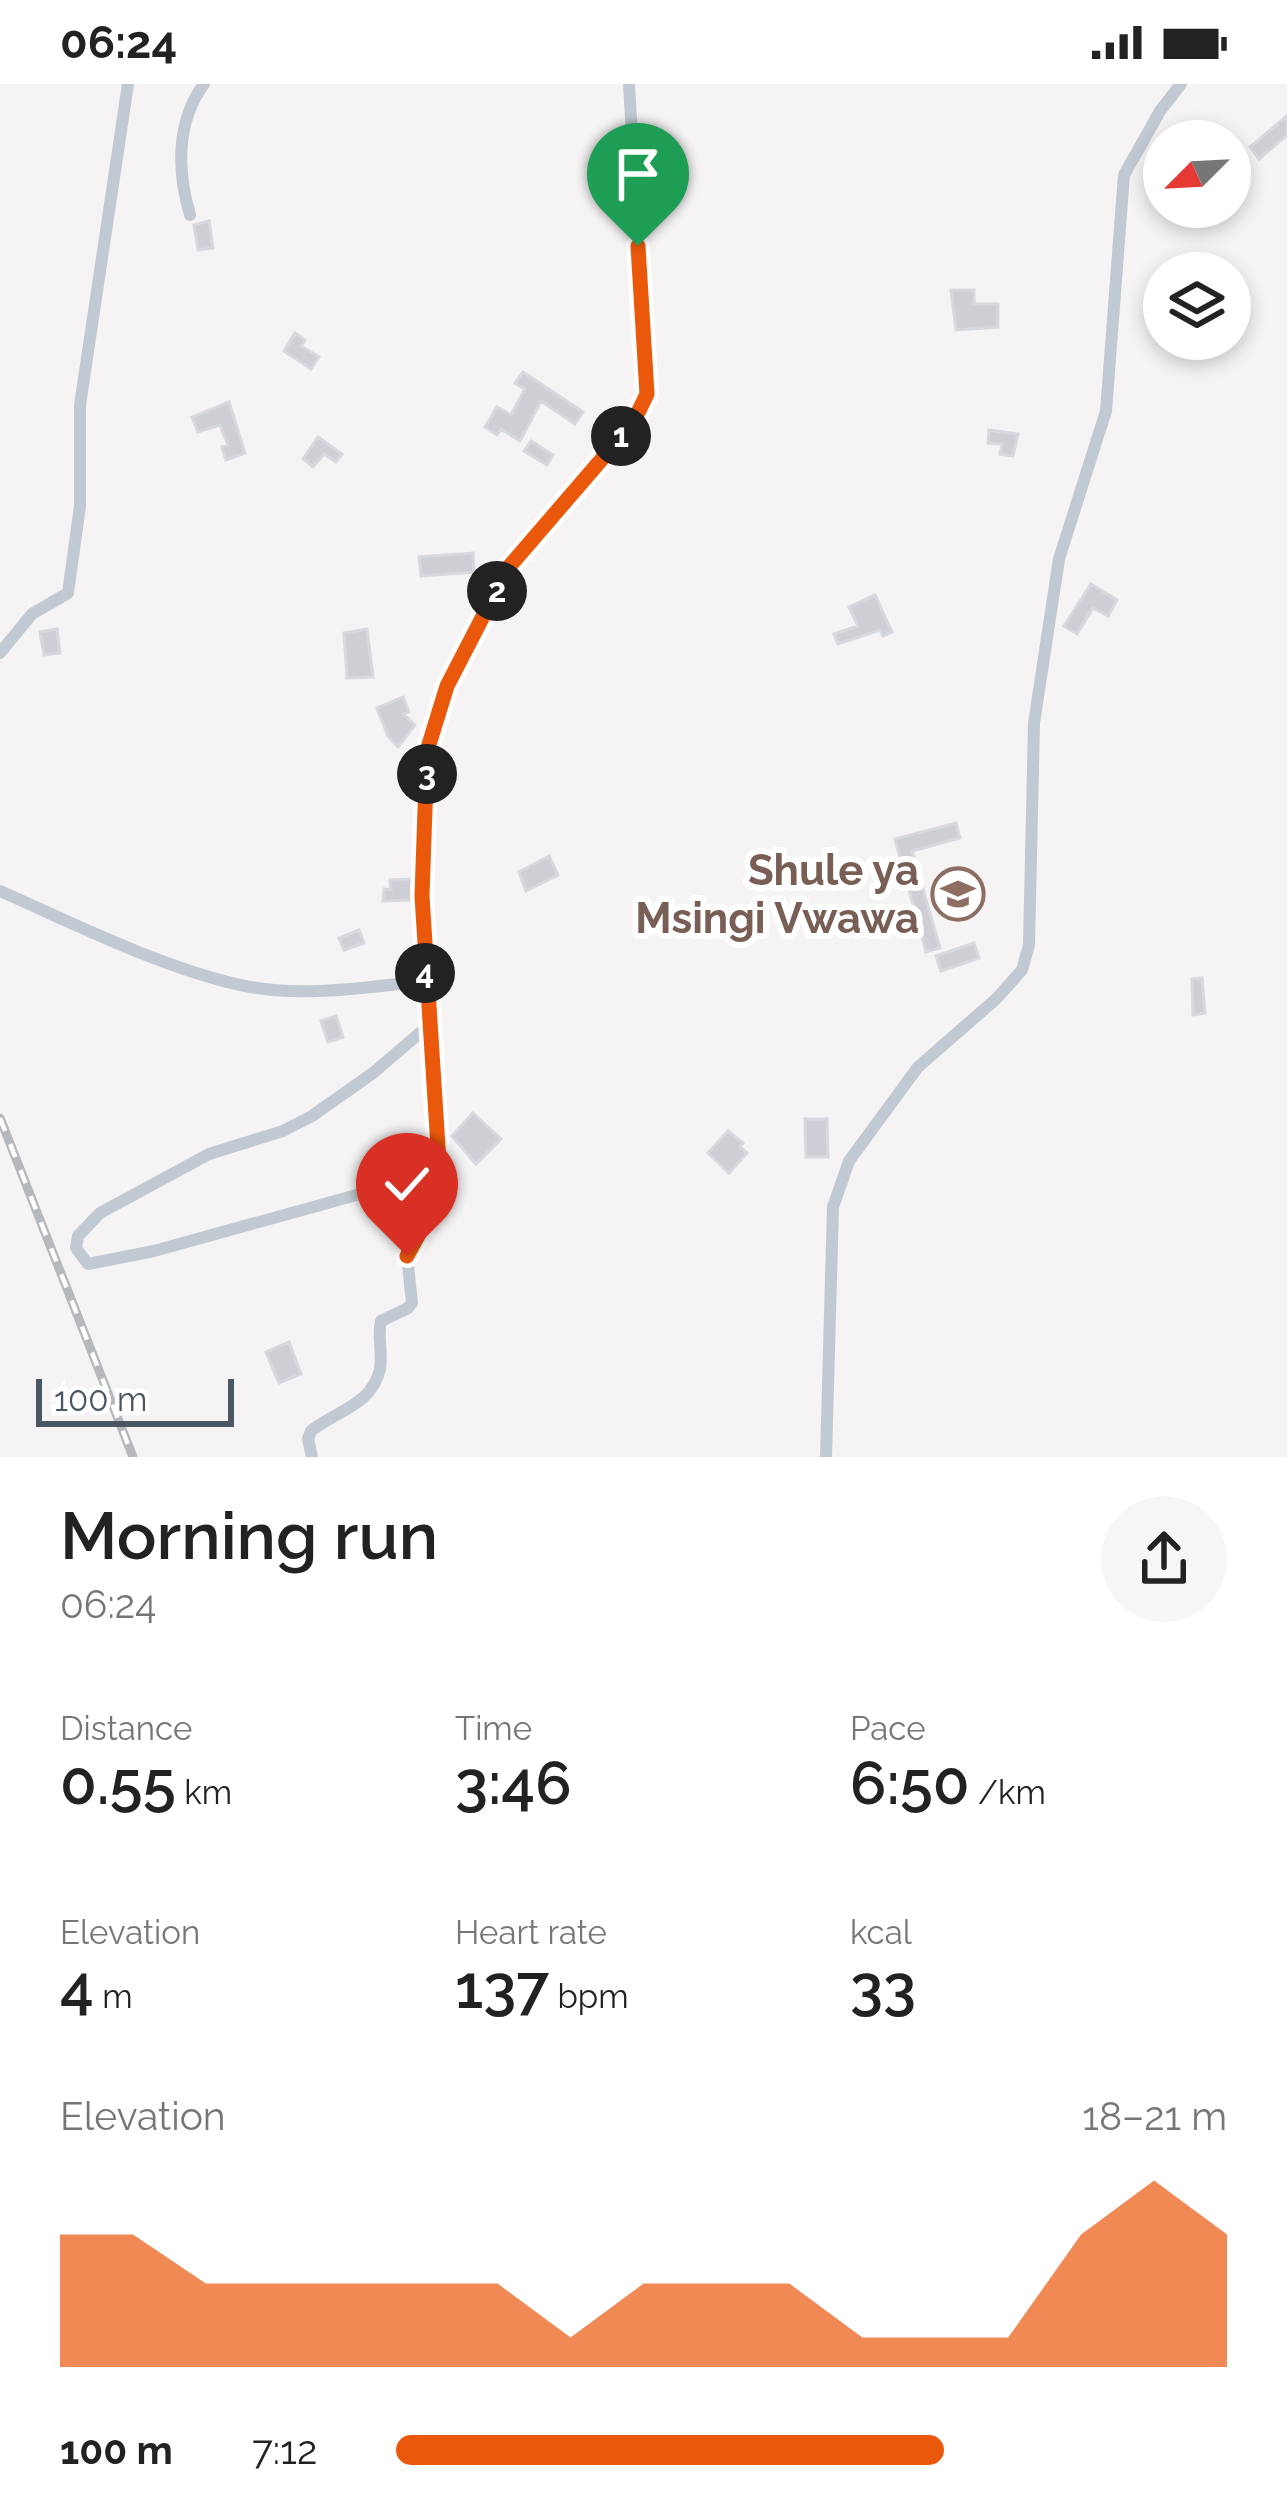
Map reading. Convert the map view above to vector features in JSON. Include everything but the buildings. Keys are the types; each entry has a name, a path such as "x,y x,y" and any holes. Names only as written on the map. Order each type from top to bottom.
{"street":[{"path":"0,653 32,614 68,592 80,506 80,405 128,84"},
{"path":"190,214 183,191 182,134 204,84"},
{"path":"312,1457 311,1431 359,1403 374,1384 381,1365 381,1321 412,1303 407,1256 440,1178 422,896 427,751 447,686 508,568 633,423 647,394 629,84"},
{"path":"826,1457 832,1207 849,1161 918,1067 1022,970 1029,944 1034,723 1059,559 1106,411 1124,175 1181,84"},
{"path":"0,891 176,963 251,987 356,988 425,981"},
{"path":"428,1027 312,1116 283,1131 209,1154 100,1213 78,1236 76,1248 88,1264 115,1260 400,1183 419,1187 434,1199"}],"railway":[{"path":"0,1118 133,1457"}],"place":[{"name":"Shule ya Msingi Vwawa","path":"958,894"}],"route":[{"path":"407,1256 426,1221 440,1178 422,896 427,751 447,686 508,568 633,423 647,394 638,246"}]}
